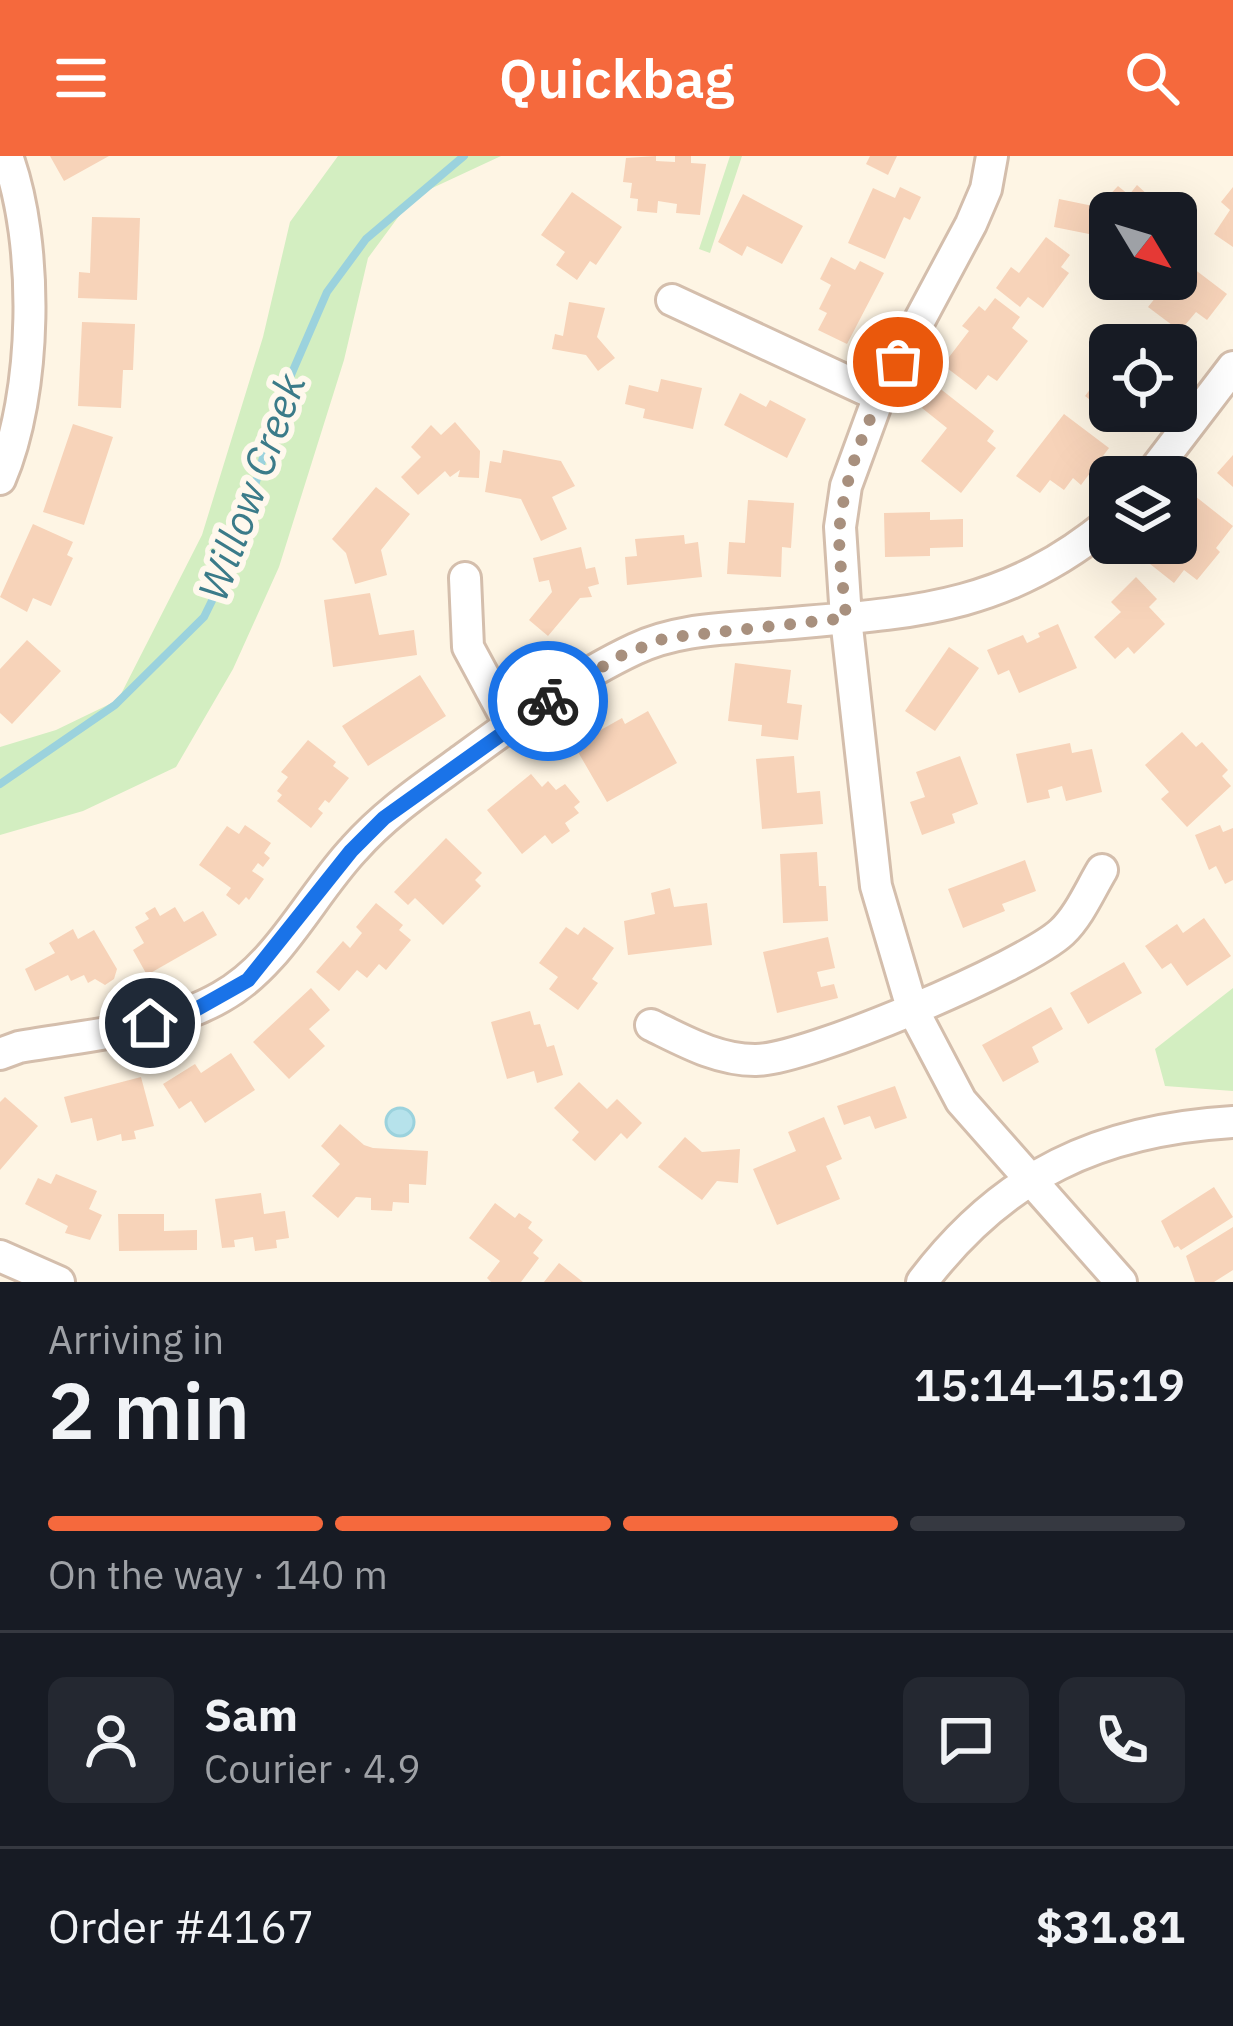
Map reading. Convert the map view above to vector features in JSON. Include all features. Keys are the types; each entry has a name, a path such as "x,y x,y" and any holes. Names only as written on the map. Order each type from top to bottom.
{"street":[{"path":"0,479 20,405 28,328 13,274 26,244 7,156"},
{"path":"992,156 986,189 971,224 879,396 846,486 840,527 846,618 876,886 912,1008 961,1101 1121,1282"},
{"path":"672,300 879,396"},
{"path":"1165,456 1233,368"},
{"path":"0,1054 193,1011 248,980 351,851 384,818 510,725 618,657 665,638 921,609 1003,588 1060,560 1089,538"},
{"path":"465,578 469,647 510,725"},
{"path":"651,1025 708,1052 759,1061 812,1049 1021,961 1061,933 1102,870"},
{"path":"922,1282 992,1206 1031,1179 1102,1143 1188,1125 1233,1122"},
{"path":"0,1256 59,1282"}],"green space":[{"path":"338,156 501,156 413,197 368,258 344,360 279,567 233,669 176,767 83,811 0,835 0,747 56,730 118,700 202,535 263,337 290,222"},
{"path":"730,156 742,156 710,253 699,249"},
{"path":"1233,988 1233,1091 1165,1086 1155,1049"}],"water":[{"path":"400,1108 410,1112 414,1122 410,1132 400,1136 390,1132 386,1122 390,1112"}],"building":[{"path":"50,156 109,156 64,181"},
{"path":"656,156 656,161 675,162 675,156 691,156 691,163 706,164 700,215 676,213 677,204 658,201 657,213 637,211 638,199 630,198 632,183 623,182 626,158"},
{"path":"870,156 897,156 888,175 866,164"},
{"path":"900,187 921,197 910,220 904,217 885,259 848,243 873,188 895,198"},
{"path":"1233,187 1233,247 1214,234 1230,210 1221,202"},
{"path":"572,192 622,227 596,265 590,261 577,280 556,265 565,252 541,235"},
{"path":"743,194 803,226 782,264 747,246 742,256 718,242"},
{"path":"1059,199 1089,205 1089,234 1054,227"},
{"path":"92,217 140,218 137,300 78,298 79,272 90,273"},
{"path":"1046,237 1070,255 1061,267 1069,273 1043,308 1028,297 1020,307 996,288 1011,267 1019,273"},
{"path":"831,257 855,270 860,261 884,273 847,344 818,330 827,313 819,309 831,285 820,279"},
{"path":"1197,271 1227,294 1207,320 1196,312 1186,324 1171,324 1148,307 1154,300 1197,300"},
{"path":"995,298 1020,317 1012,328 1028,341 997,381 988,375 976,390 943,365 969,331 962,326 979,306 985,311"},
{"path":"569,302 605,308 597,337 615,358 598,371 586,355 552,349 555,334 563,336"},
{"path":"82,322 135,324 133,370 123,370 121,408 78,406"},
{"path":"661,379 702,388 693,429 643,418 645,409 625,404 629,385 658,392"},
{"path":"938,387 994,431 987,441 996,448 961,493 921,461 947,428 922,408"},
{"path":"740,393 766,407 770,400 806,419 787,458 724,425"},
{"path":"1064,414 1109,448 1103,456 1089,456 1089,474 1081,485 1073,478 1064,490 1050,480 1040,493 1016,476"},
{"path":"455,422 480,451 479,478 458,477 460,470 450,477 445,471 418,495 401,477 421,457 411,447 431,425 441,435"},
{"path":"73,424 113,437 84,525 43,512"},
{"path":"503,450 561,461 575,486 552,497 567,529 541,541 521,499 485,492 490,461 501,463"},
{"path":"1233,455 1233,487 1217,473"},
{"path":"376,487 410,514 381,550 387,575 355,584 346,553 332,539"},
{"path":"1197,498 1233,526 1216,548 1220,552 1197,580 1184,570 1174,583 1150,564 1197,564"},
{"path":"748,500 794,503 791,548 782,547 781,577 727,574 729,542 745,543"},
{"path":"930,512 930,520 963,519 963,547 930,548 930,556 885,557 884,513"},
{"path":"33,524 73,542 67,555 73,558 51,606 33,598 27,612 0,597"},
{"path":"684,535 685,544 698,542 702,577 627,585 625,557 637,556 635,539"},
{"path":"581,547 586,569 595,567 599,584 588,587 592,597 580,598 548,636 529,620 552,592 549,580 539,582 533,558"},
{"path":"1136,577 1157,599 1149,607 1165,624 1134,654 1128,647 1115,659 1094,637 1121,612 1111,602"},
{"path":"370,593 379,635 414,630 417,655 333,667 324,600"},
{"path":"1058,624 1077,668 1019,693 1009,670 998,675 987,650 1023,635 1027,643"},
{"path":"27,640 61,671 12,724 0,713 0,669"},
{"path":"949,647 979,668 935,731 905,711"},
{"path":"735,663 791,670 787,703 802,705 798,740 761,736 762,725 728,721"},
{"path":"420,675 446,716 368,766 342,726"},
{"path":"648,711 677,763 607,802 574,745 622,718 625,724"},
{"path":"1182,732 1196,747 1202,742 1228,770 1222,776 1231,786 1187,827 1161,799 1169,792 1145,765"},
{"path":"308,740 349,778 318,809 323,813 311,828 277,801 282,795 277,791 288,777 281,772"},
{"path":"1070,743 1072,753 1092,749 1102,792 1066,801 1062,786 1048,790 1050,798 1027,803 1016,754"},
{"path":"794,756 797,793 820,791 823,824 762,829 756,759"},
{"path":"960,756 978,804 952,814 955,823 922,835 910,802 925,797 916,772"},
{"path":"531,774 542,787 548,781 556,790 565,784 580,802 574,807 579,813 565,823 570,831 552,844 545,835 522,854 487,810"},
{"path":"245,825 271,843 264,853 270,858 252,871 264,879 249,900 246,897 239,905 226,895 231,888 199,865 227,826 239,834"},
{"path":"1220,825 1223,832 1233,828 1233,880 1225,884 1216,866 1209,870 1195,835"},
{"path":"446,838 482,873 475,880 481,886 443,925 415,898 408,905 394,892"},
{"path":"817,852 828,921 783,923 780,854"},
{"path":"1025,860 1036,891 1002,904 1005,911 963,928 948,889"},
{"path":"670,888 674,907 707,903 712,945 628,955 624,921 655,914 651,893"},
{"path":"376,903 403,925 399,930 411,940 386,970 379,964 367,978 357,970 339,991 316,972 343,941 350,948 362,933 356,927"},
{"path":"155,907 160,916 175,907 184,922 203,911 217,935 147,975 133,950 144,943 135,927 149,919 145,913"},
{"path":"1204,918 1231,956 1187,986 1171,963 1162,969 1145,946 1177,924 1183,933"},
{"path":"566,927 578,935 584,927 614,948 592,979 598,983 578,1010 549,989 558,977 539,963"},
{"path":"73,929 78,939 94,930 117,969 114,979 105,985 95,979 88,983 84,975 71,981 68,975 35,991 25,969 55,953 49,943"},
{"path":"828,937 835,968 817,972 821,987 834,984 838,998 777,1013 763,952"},
{"path":"1124,962 1142,993 1088,1024 1070,993"},
{"path":"311,988 330,1010 309,1029 325,1046 289,1079 253,1042"},
{"path":"1051,1007 1063,1029 1032,1047 1039,1062 1003,1082 982,1045"},
{"path":"530,1011 547,1047 554,1045 563,1075 537,1083 534,1071 507,1079 491,1022"},
{"path":"231,1053 255,1090 205,1123 191,1101 179,1109 163,1084 195,1064 201,1073"},
{"path":"141,1077 154,1126 134,1131 136,1139 122,1141 121,1134 97,1141 92,1118 71,1123 64,1097"},
{"path":"579,1082 607,1109 617,1099 642,1123 627,1139 621,1133 595,1161 572,1140 579,1132 554,1108"},
{"path":"895,1086 907,1118 875,1129 870,1116 844,1125 837,1106"},
{"path":"5,1097 38,1126 0,1170 0,1102"},
{"path":"824,1117 842,1159 826,1166 840,1199 777,1225 753,1169 796,1151 788,1132"},
{"path":"340,1124 373,1148 428,1151 426,1185 409,1184 409,1203 393,1202 392,1211 371,1210 371,1198 356,1197 338,1218 312,1196 340,1164 321,1146"},
{"path":"685,1137 702,1152 740,1149 738,1183 717,1181 702,1200 658,1167"},
{"path":"56,1174 97,1191 89,1209 102,1215 90,1240 65,1233 68,1226 25,1204 38,1178 51,1184"},
{"path":"1214,1187 1233,1217 1181,1250 1174,1248 1161,1221"},
{"path":"261,1193 264,1214 285,1211 289,1238 276,1240 277,1248 255,1251 253,1237 222,1248 215,1199"},
{"path":"495,1203 515,1218 519,1213 532,1222 528,1228 543,1240 533,1253 539,1258 521,1282 491,1282 487,1278 500,1261 469,1238"},
{"path":"118,1214 164,1214 164,1231 197,1230 197,1250 119,1251"},
{"path":"1233,1227 1233,1270 1214,1282 1195,1282 1186,1256"},
{"path":"559,1263 583,1282 544,1282"}],"waterway":[{"name":"Willow Creek","path":"0,784 115,705 204,617 236,552 278,405 327,292 366,239 464,156"}],"way so far":[{"path":"548,701 618,657 665,638 846,618 840,527 846,486 879,396 898,362"}],"route":[{"path":"150,1023 193,1011 248,980 351,851 384,818 548,701"}]}
